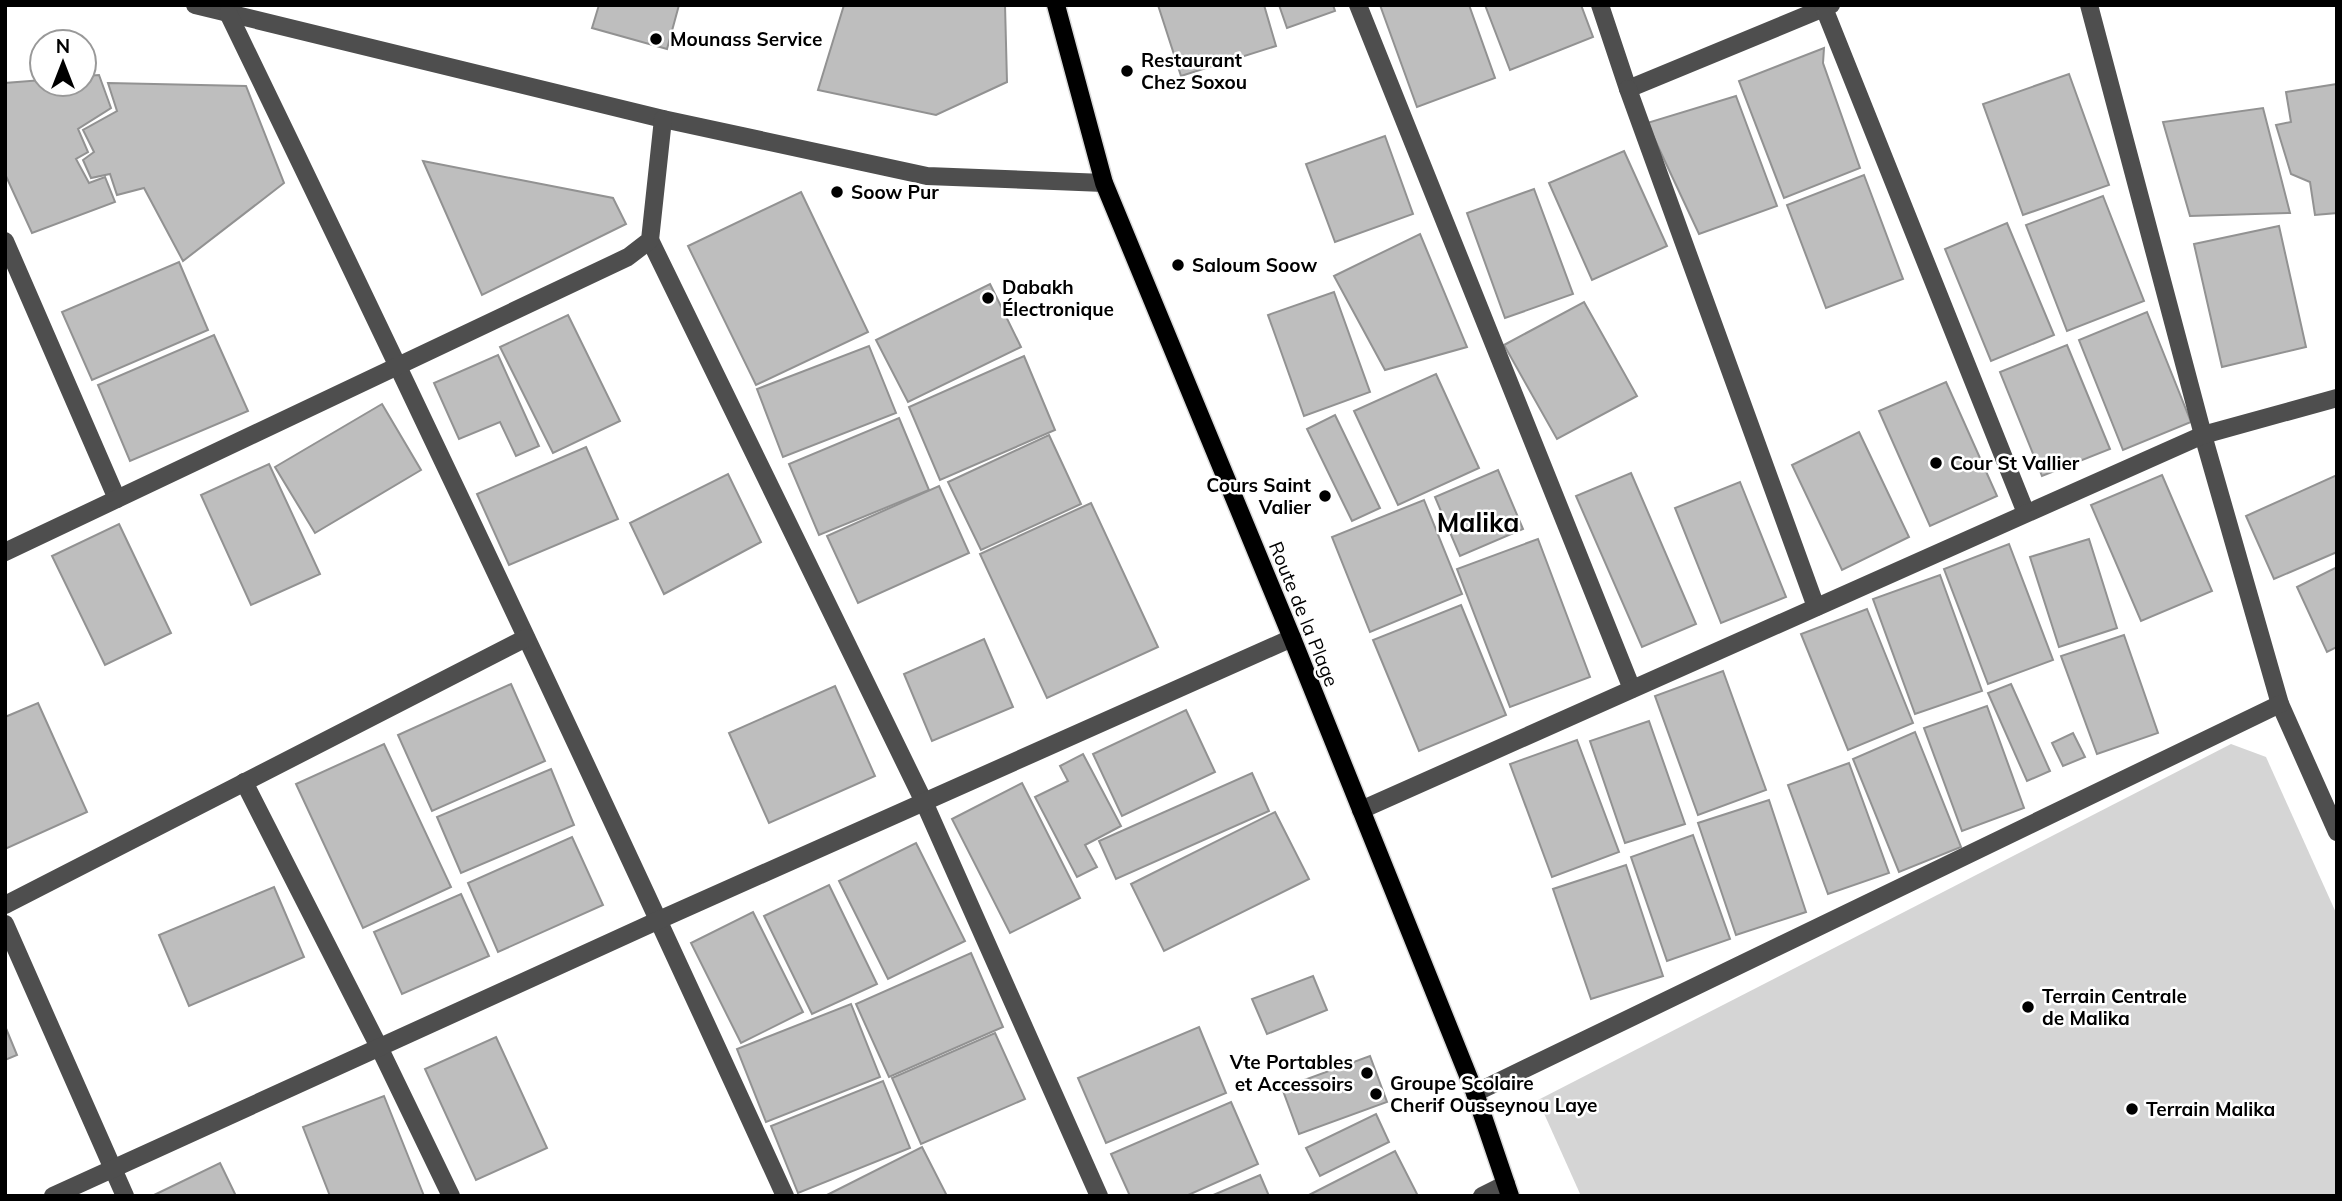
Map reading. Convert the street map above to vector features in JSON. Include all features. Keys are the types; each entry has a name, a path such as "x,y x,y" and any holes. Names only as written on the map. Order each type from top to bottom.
{"main road":[{"name":"Route de la Plage","path":"1056,5 1104,183 1292,638 1475,1093 1508,1190"}],"street":[{"path":"195,5 663,119 927,176 1104,183"},
{"path":"1358,5 1632,689"},
{"path":"1600,5 1816,607"},
{"path":"2089,5 2203,435 2280,704 2337,832"},
{"path":"1628,89 1826,6 2026,513"},
{"path":"228,13 399,365 785,1196"},
{"path":"663,119 650,240 924,802 1099,1196"},
{"path":"5,552 628,257 650,240"},
{"path":"5,242 117,499"},
{"path":"1361,810 2203,435 2337,398"},
{"path":"5,905 526,638"},
{"path":"53,1196 659,920 1292,638"},
{"path":"1475,1093 2280,704"},
{"path":"244,782 379,1047 451,1196"},
{"path":"5,924 125,1196"},
{"path":"1482,1196 1508,1190"}],"shaded area":[{"name":"Terrain Centrale de Malika","path":"2231,744 2266,757 2337,915 2337,1196 1581,1196 1538,1100"}],"building":[{"path":"599,5 679,5 667,49 592,28"},
{"path":"844,5 1005,5 1007,82 936,115 818,90"},
{"path":"1158,5 1264,5 1276,46 1181,76"},
{"path":"1279,5 1333,5 1335,11 1287,28"},
{"path":"1380,5 1469,5 1495,78 1417,107"},
{"path":"1485,5 1581,5 1593,37 1510,70"},
{"path":"1824,48 1823,63 1860,168 1784,198 1739,81"},
{"path":"2069,74 2109,185 2023,215 1983,104"},
{"path":"98,75 111,108 78,129 88,152 76,159 89,183 105,177 115,202 32,233 5,174 5,83 28,81 28,98 98,98"},
{"path":"108,83 246,86 284,183 183,261 144,188 117,195 110,174 91,178 83,160 94,152 83,130 117,111"},
{"path":"2337,84 2337,213 2315,215 2310,182 2291,174 2276,125 2291,122 2286,92"},
{"path":"1736,96 1777,206 1699,234 1647,123"},
{"path":"2263,108 2290,213 2190,216 2163,122"},
{"path":"1385,136 1413,214 1335,242 1306,164"},
{"path":"1624,151 1667,246 1592,280 1549,183"},
{"path":"423,161 613,198 626,224 482,295"},
{"path":"1864,175 1903,279 1826,308 1787,205"},
{"path":"1534,189 1573,294 1505,318 1467,213"},
{"path":"801,192 868,332 756,385 688,246"},
{"path":"2103,196 2144,301 2067,331 2026,225"},
{"path":"2007,223 2054,335 1991,361 1945,249"},
{"path":"2279,226 2306,347 2222,367 2194,244"},
{"path":"1420,234 1467,347 1385,370 1334,276"},
{"path":"179,262 208,330 92,380 62,312"},
{"path":"990,284 1021,347 908,402 876,340"},
{"path":"1334,292 1370,392 1304,416 1268,315"},
{"path":"1584,302 1637,396 1557,439 1504,345"},
{"path":"2147,312 2191,422 2123,450 2079,340"},
{"path":"568,315 620,421 553,453 500,347"},
{"path":"214,335 248,411 130,461 98,385"},
{"path":"2067,345 2110,449 2042,476 2000,372"},
{"path":"869,346 896,413 783,457 757,389"},
{"path":"498,355 539,446 516,456 500,422 459,439 434,383"},
{"path":"1024,356 1055,430 940,480 909,407"},
{"path":"1436,374 1479,468 1398,505 1354,411"},
{"path":"1946,382 1997,496 1930,526 1879,411"},
{"path":"382,404 421,470 315,533 275,467"},
{"path":"1335,415 1380,508 1352,521 1307,429"},
{"path":"899,418 929,490 819,535 789,464"},
{"path":"1859,432 1909,537 1842,570 1792,465"},
{"path":"1049,435 1081,504 981,550 948,482"},
{"path":"586,447 618,519 509,565 477,494"},
{"path":"269,464 320,574 251,605 201,495"},
{"path":"1498,470 1523,529 1460,556 1435,497"},
{"path":"1631,473 1696,624 1642,647 1576,496"},
{"path":"728,474 761,542 664,594 630,523"},
{"path":"2162,475 2212,591 2141,621 2091,505"},
{"path":"2337,475 2337,552 2274,579 2246,516"},
{"path":"1740,482 1786,597 1721,623 1675,508"},
{"path":"939,486 969,553 858,603 827,536"},
{"path":"1424,500 1462,594 1370,632 1332,537"},
{"path":"1091,503 1158,647 1047,698 980,554"},
{"path":"119,524 171,633 105,665 52,556"},
{"path":"1538,539 1590,677 1510,707 1457,569"},
{"path":"2089,539 2117,628 2059,647 2030,557"},
{"path":"2009,544 2053,660 1988,684 1944,569"},
{"path":"2337,567 2337,647 2327,652 2297,587"},
{"path":"1940,575 1982,691 1915,714 1873,599"},
{"path":"1461,605 1506,715 1419,751 1373,640"},
{"path":"1867,609 1913,723 1848,750 1801,634"},
{"path":"2124,635 2158,733 2097,754 2061,656"},
{"path":"984,639 1013,707 932,741 904,674"},
{"path":"1723,671 1766,790 1698,815 1655,696"},
{"path":"511,684 545,761 432,811 398,735"},
{"path":"2011,684 2050,771 2027,781 1988,693"},
{"path":"835,686 875,776 769,823 729,733"},
{"path":"38,703 87,812 5,849 5,717"},
{"path":"1987,706 2024,808 1962,831 1924,728"},
{"path":"1186,710 1215,772 1122,816 1093,754"},
{"path":"1649,721 1685,824 1625,843 1590,741"},
{"path":"1915,732 1961,847 1899,872 1853,759"},
{"path":"2073,733 2085,757 2063,766 2052,743"},
{"path":"1577,740 1619,852 1552,877 1510,764"},
{"path":"384,744 451,887 363,928 296,784"},
{"path":"1083,754 1121,826 1085,845 1097,867 1077,877 1035,797 1068,781 1060,766"},
{"path":"1849,763 1889,873 1828,894 1788,785"},
{"path":"551,769 574,825 461,873 437,817"},
{"path":"1252,773 1269,811 1116,879 1099,841"},
{"path":"1022,783 1080,898 1010,933 952,819"},
{"path":"1769,800 1806,912 1736,935 1698,823"},
{"path":"1275,812 1309,879 1164,951 1131,884"},
{"path":"1693,835 1730,939 1667,961 1631,857"},
{"path":"572,837 603,905 498,952 468,883"},
{"path":"916,843 965,941 888,979 839,881"},
{"path":"1626,865 1663,976 1591,999 1553,889"},
{"path":"829,885 877,984 812,1014 764,916"},
{"path":"274,887 304,957 189,1006 159,935"},
{"path":"461,894 489,956 402,994 374,932"},
{"path":"753,912 803,1012 741,1043 691,943"},
{"path":"971,953 1003,1027 889,1077 856,1004"},
{"path":"1313,976 1327,1010 1267,1034 1252,999"},
{"path":"851,1004 880,1077 766,1122 737,1049"},
{"path":"5,1026 17,1055 5,1060"},
{"path":"1199,1027 1226,1093 1106,1143 1078,1078"},
{"path":"995,1033 1025,1099 921,1144 892,1078"},
{"path":"496,1037 547,1148 476,1180 425,1069"},
{"path":"1370,1056 1387,1102 1299,1134 1282,1088"},
{"path":"883,1081 910,1148 798,1193 771,1126"},
{"path":"384,1096 424,1196 330,1196 303,1127"},
{"path":"1231,1102 1258,1164 1186,1196 1130,1196 1111,1154"},
{"path":"1376,1114 1389,1142 1320,1176 1306,1148"},
{"path":"922,1147 947,1196 825,1196"},
{"path":"1395,1151 1418,1196 1307,1196"},
{"path":"220,1163 236,1196 152,1196"},
{"path":"1260,1175 1269,1196 1211,1196"}],"place":[{"name":"Mounass Service","path":"656,39"},
{"name":"Restaurant Chez Soxou","path":"1127,71"},
{"name":"Soow Pur","path":"837,192"},
{"name":"Saloum Soow","path":"1178,265"},
{"name":"Dabakh Électronique","path":"988,298"},
{"name":"Cour St Vallier","path":"1936,463"},
{"name":"Cours Saint Valier","path":"1325,496"},
{"name":"Terrain Centrale de Malika","path":"2028,1007"},
{"name":"Vte Portables et Accessoirs","path":"1367,1073"},
{"name":"Groupe Scolaire Cherif Ousseynou Laye","path":"1376,1094"},
{"name":"Terrain Malika","path":"2132,1109"}],"district":[{"name":"Malika","path":"1478,522"}]}
